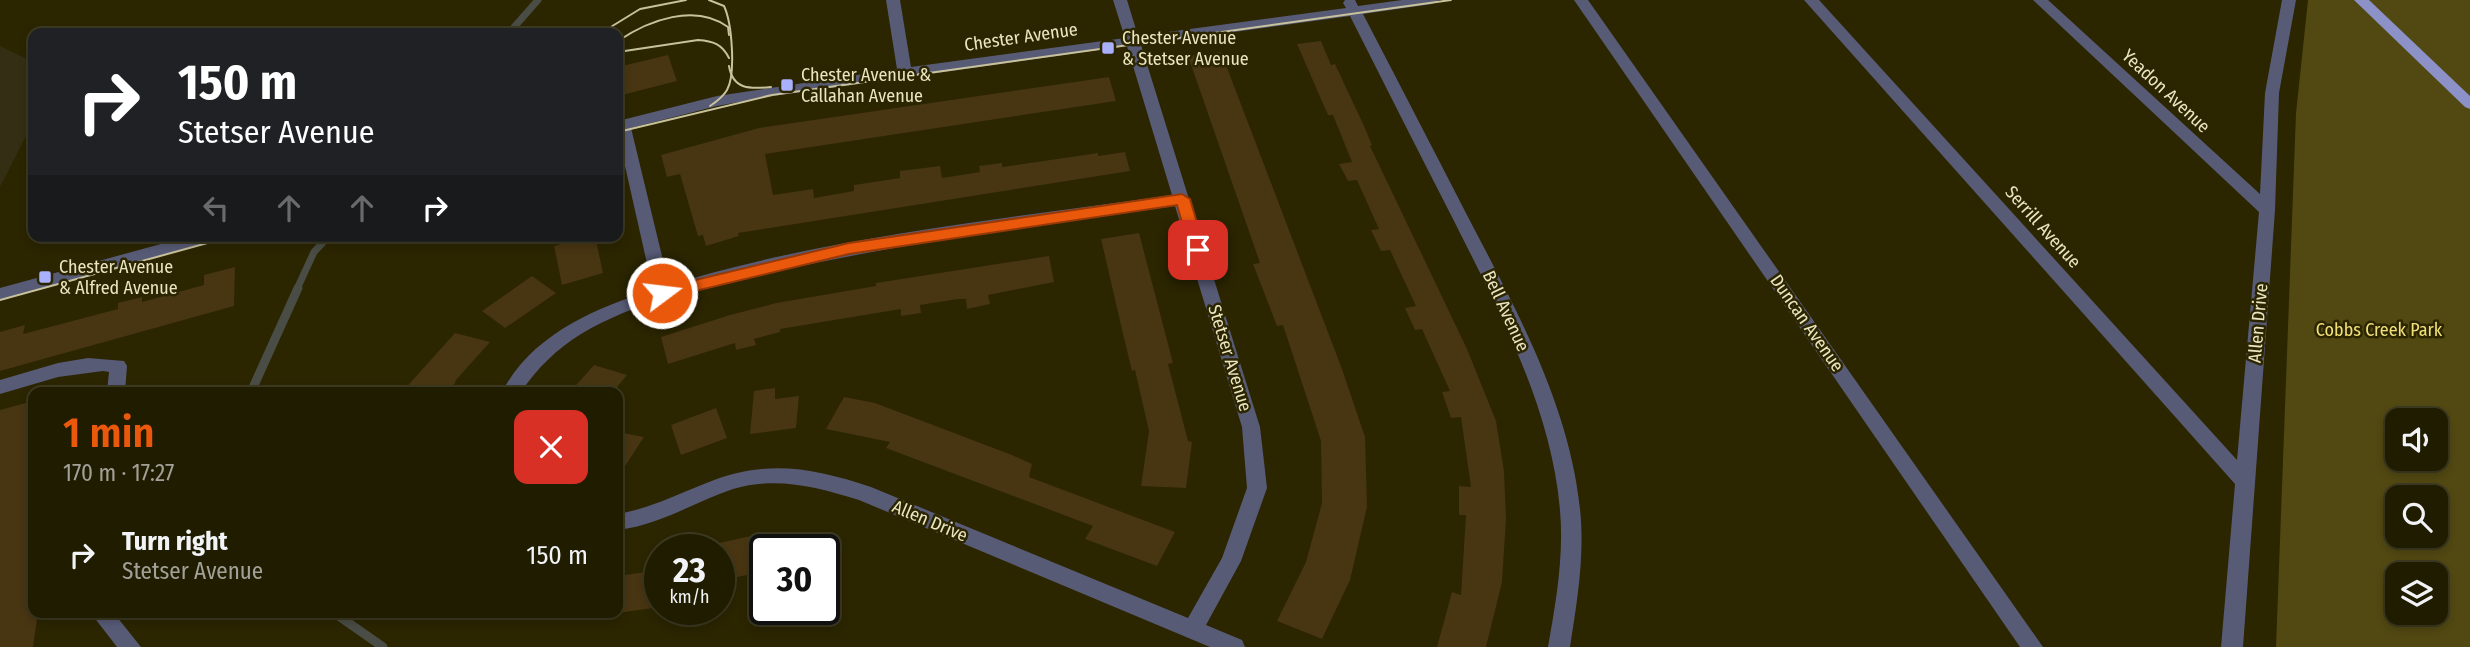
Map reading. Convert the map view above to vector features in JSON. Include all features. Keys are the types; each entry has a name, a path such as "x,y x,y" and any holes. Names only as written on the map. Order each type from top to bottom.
{"main road":[{"path":"2361,0 2470,104"}],"street":[{"path":"893,0 905,72"},
{"name":"Stetser Avenue","path":"1120,0 1251,427 1257,488 1231,561 1192,630"},
{"name":"Chester Avenue","path":"623,125 773,90 1132,42 1351,5 1432,0"},
{"name":"Duncan Avenue","path":"1581,0 2032,647"},
{"name":"Serrill Avenue","path":"1811,0 2245,481"},
{"name":"Yeadon Avenue","path":"2040,0 2267,210"},
{"name":"Allen Drive","path":"2232,647 2267,210 2273,93 2289,0"},
{"name":"Bell Avenue","path":"1351,5 1478,252 1542,391 1564,468 1570,510 1568,595 1559,647"},
{"path":"623,134 662,293"},
{"path":"515,387 536,359 558,340 586,324 662,293 849,248 1182,199"},
{"path":"0,294 190,242"},
{"path":"0,387 62,369 107,364 118,366 116,387"},
{"name":"Allen Drive","path":"623,521 662,513 723,485 750,477 782,474 816,479 864,494 1234,647"},
{"path":"105,618 130,647"}],"shaded area":[{"path":"0,46 28,60 28,132 0,187"}],"green space":[{"name":"Cobbs Creek Park","path":"2308,0 2470,0 2470,647 2276,647 2296,113"}],"building":[{"path":"1321,41 1331,65 1335,64 1364,126 1372,145 1370,146 1467,349 1496,421 1504,471 1506,519 1502,582 1486,647 1437,647 1452,592 1461,595 1466,515 1459,515 1459,486 1471,487 1461,417 1451,418 1442,392 1450,391 1422,329 1415,330 1405,308 1416,306 1390,250 1381,251 1371,230 1379,229 1357,180 1348,181 1339,164 1352,162 1333,115 1328,115 1297,44"},
{"path":"1221,52 1342,369 1365,437 1367,507 1350,580 1322,639 1277,621 1306,562 1322,503 1321,441 1283,325 1277,326 1253,264 1260,263 1188,56"},
{"path":"668,55 677,81 623,95 623,66"},
{"path":"1109,77 1116,101 765,154 773,195 813,189 814,198 854,191 854,185 900,178 900,171 940,166 942,178 980,172 979,166 1002,163 1002,167 1098,153 1098,156 1125,152 1130,171 738,233 739,236 706,246 703,235 698,236 680,174 667,177 661,155 759,128"},
{"path":"1139,233 1173,363 1168,364 1188,441 1192,442 1186,488 1141,486 1149,431 1101,239"},
{"path":"568,242 596,242 603,273 562,285 554,246"},
{"path":"1049,256 1054,282 988,295 990,304 967,309 966,299 958,299 920,305 921,313 901,316 901,309 780,329 780,332 754,339 756,345 736,350 735,343 668,364 661,337 776,303 876,286 876,283"},
{"path":"235,267 234,306 0,371 0,332 25,325 23,334 118,309 118,303 142,297 142,302 204,285 204,275"},
{"path":"532,276 556,293 505,328 482,311"},
{"path":"455,333 490,342 456,380 453,387 406,387"},
{"path":"594,365 627,375 617,387 574,387"},
{"path":"775,388 775,399 799,396 796,428 750,434 754,391"},
{"path":"844,397 875,403 1012,455 1032,464 1029,477 1175,532 1157,566 1085,539 1093,526 886,448 890,442 826,429"},
{"path":"28,402 28,618 37,618 33,647 0,647 0,410"},
{"path":"716,408 727,438 681,455 671,425"},
{"path":"623,433 644,437 623,469"},
{"path":"749,536 749,574 735,578 735,540"},
{"path":"644,572 644,609 623,612 623,575"}],"waterway":[{"path":"513,28 538,0"},
{"path":"297,289 314,252 323,242"},
{"path":"253,387 298,288"},
{"path":"342,618 383,647"}],"tram line":[{"path":"609,28 640,9 686,0"},
{"path":"709,0 724,6 727,14 732,48 731,74"},
{"path":"623,131 772,95 1451,0"},
{"path":"623,38 658,21 687,15 715,20 728,27 729,35"},
{"path":"623,51 698,40 716,44 729,58"},
{"path":"729,66 731,74"},
{"path":"710,106 727,90 731,74"},
{"path":"731,74 739,84 750,88 771,87"},
{"path":"0,300 211,242"}],"place":[{"name":"Chester Avenue & Stetser Avenue","path":"1108,48"},
{"name":"Chester Avenue & Callahan Avenue","path":"787,85"},
{"name":"Chester Avenue & Alfred Avenue","path":"45,277"}],"route":[{"path":"662,293 849,248 1182,199 1198,250"}]}
